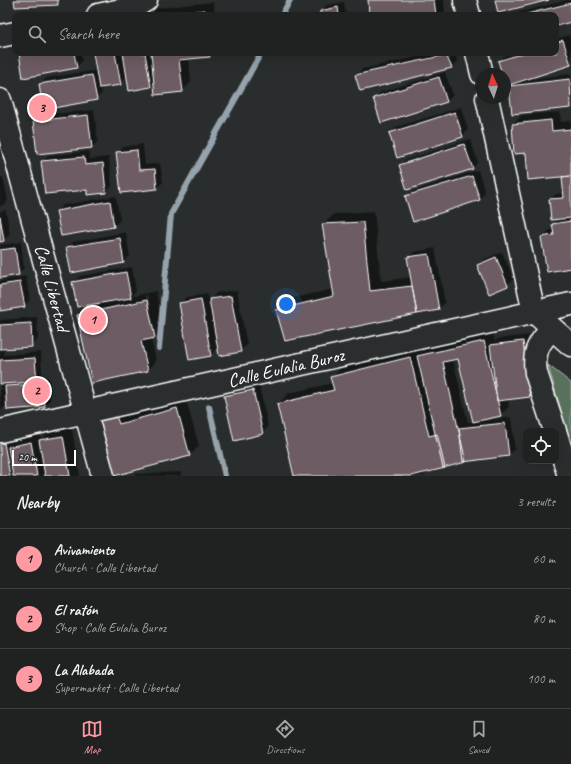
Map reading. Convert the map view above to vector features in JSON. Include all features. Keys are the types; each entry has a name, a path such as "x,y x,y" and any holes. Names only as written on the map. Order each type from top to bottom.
{"street":[{"path":"112,12 135,7 146,0"},
{"path":"465,0 468,12"},
{"path":"0,36 12,34"},
{"path":"478,56 481,68"},
{"name":"Calle Libertad","path":"0,100 103,476"},
{"path":"488,104 534,312 571,345"},
{"name":"Calle Eulalia Buroz","path":"0,431 571,304"},
{"path":"552,329 541,340 535,354 535,364 536,373 554,428"},
{"path":"559,443 570,476"}],"green space":[{"path":"548,365 571,383 571,446"}],"building":[{"path":"14,0 58,0 58,5 15,7"},
{"path":"368,0 434,0 436,12 369,12"},
{"path":"495,0 549,0 502,12 498,12"},
{"path":"571,3 571,22 559,25 559,12 535,12"},
{"path":"338,7 339,12 320,12"},
{"path":"205,10 205,12 188,12"},
{"path":"563,40 571,65 511,84 511,68 500,68 498,61 514,56 559,56 559,42"},
{"path":"19,56 75,56 77,68 23,78"},
{"path":"94,56 116,56 121,85 99,88"},
{"path":"123,56 146,56 151,87 129,91"},
{"path":"151,56 210,56 179,60 183,92 155,95"},
{"path":"441,56 446,56 452,68 360,91 355,75"},
{"path":"92,75 97,100 43,110 39,84"},
{"path":"439,77 447,102 381,123 373,98"},
{"path":"570,79 571,108 512,114 511,86"},
{"path":"455,112 463,137 397,158 389,133"},
{"path":"88,115 92,148 37,154 33,121"},
{"path":"551,120 552,131 571,129 571,176 528,180 526,153 514,154 512,124"},
{"path":"464,144 473,169 407,190 399,165"},
{"path":"137,150 139,170 155,169 157,189 121,193 116,152"},
{"path":"84,157 85,165 103,163 106,193 87,195 87,190 45,194 41,161"},
{"path":"472,176 480,200 413,222 405,196"},
{"path":"571,176 571,218 551,220 549,199 564,198 562,177"},
{"path":"110,201 114,227 61,236 56,211"},
{"path":"0,216 4,241 0,242"},
{"path":"571,221 571,268 547,272 541,237 554,235 552,224"},
{"path":"363,222 370,291 412,286 417,314 285,341 276,310 334,296 322,224"},
{"path":"120,238 124,263 71,273 66,247"},
{"path":"15,248 19,275 0,278 0,250"},
{"path":"429,254 439,310 417,314 407,257"},
{"path":"496,257 508,286 489,294 477,265"},
{"path":"126,272 131,298 77,307 72,282"},
{"path":"20,282 25,307 0,311 0,285"},
{"path":"231,296 241,352 219,356 209,299"},
{"path":"201,299 211,356 189,360 179,303"},
{"path":"147,300 155,338 141,341 148,371 92,383 77,315"},
{"path":"31,323 32,347 0,349 0,325"},
{"path":"484,341 501,416 473,422 458,359 443,362 466,462 443,468 417,356"},
{"path":"523,341 530,397 497,401 490,345"},
{"path":"410,357 429,436 437,434 445,468 411,476 294,476 277,404 334,390 330,377"},
{"path":"35,358 37,382 0,384 0,360"},
{"path":"43,384 45,407 7,410 5,386"},
{"path":"253,390 263,434 234,441 224,396"},
{"path":"177,408 190,456 114,476 99,421 116,416 119,424"},
{"path":"505,423 509,456 463,462 459,428"},
{"path":"63,436 70,476 45,476 39,440"},
{"path":"31,442 37,476 13,476 8,447"},
{"path":"4,443 10,476 0,476 0,444"}],"waterway":[{"path":"284,12 290,0"},
{"path":"159,348 171,214 259,56"},
{"path":"209,407 225,476"}],"place":[{"name":"La Alabada","path":"42,108"},
{"name":"Avivamiento","path":"93,320"},
{"name":"El ratón","path":"37,391"}]}
